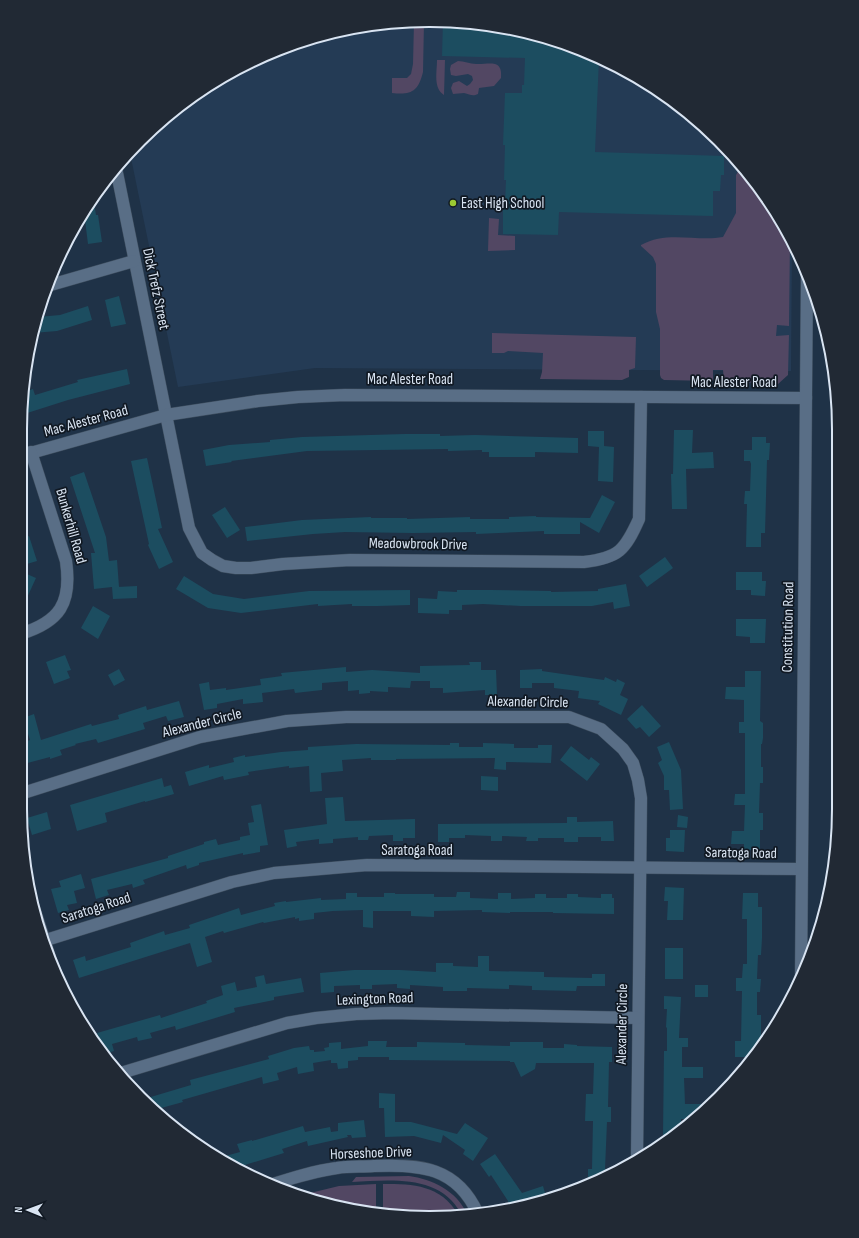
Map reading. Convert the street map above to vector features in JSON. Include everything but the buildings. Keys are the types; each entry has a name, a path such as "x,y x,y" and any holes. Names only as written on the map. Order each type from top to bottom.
{"street":[{"name":"Dick Trefz Street","path":"117,175 166,415"},
{"path":"54,284 134,261"},
{"name":"Constitution Road","path":"801,963 807,290"},
{"name":"Mac Alester Road","path":"27,454 166,415 258,401 298,397 345,395 806,398"},
{"name":"Meadowbrook Drive","path":"166,415 189,528 202,553 223,566 251,568 283,564 350,560 584,562 600,560 612,556 624,548 639,519 641,397"},
{"name":"Bunkerhill Road","path":"27,457 66,561 68,577 66,594 61,608 54,618 44,625 27,631"},
{"name":"Alexander Circle","path":"27,792 200,737 287,721 346,717 569,717 601,729 623,748 633,763 638,780 640,798 637,1153"},
{"name":"Saratoga Road","path":"49,940 232,882 274,873 367,865 801,869"},
{"name":"Lexington Road","path":"125,1072 262,1030 287,1023 316,1018 356,1014 391,1013 638,1018"},
{"name":"Horseshoe Drive","path":"280,1182 318,1171 339,1167 396,1165 413,1166 428,1169 453,1181 472,1201 475,1209"}],"shaded area":[{"path":"424,27 423,72 419,84 409,93 392,93 392,78 407,78 411,74 413,64 414,28"},
{"name":"East High School","path":"430,27 482,30 559,48 608,69 631,81 675,110 714,145 749,184 778,228 792,255 791,371 315,368 178,387 131,159 164,127 184,110 228,81 275,58 300,48 351,35 377,30 403,28"},
{"path":"437,60 445,60 444,95 438,88 437,84"},
{"path":"458,61 474,64 497,65 500,68 501,78 494,86 479,88 478,94 476,95 464,93 453,94 451,88 453,83 459,81 467,86 473,80 472,76 468,74 456,76 451,75 451,65"},
{"path":"738,171 749,184 778,228 790,251 789,326 777,325 776,336 789,335 788,375 778,384 724,381 723,370 713,370 713,381 664,380 660,375 660,329 656,312 656,264 653,257 641,245 661,238 723,237 736,213 736,175"},
{"path":"489,218 499,219 498,235 515,236 515,250 488,251"},
{"path":"492,333 636,337 635,368 629,370 629,377 622,380 540,379 543,353 508,351 504,353 492,353"},
{"path":"409,1176 426,1180 435,1183 450,1193 465,1209 458,1210 452,1201 441,1192 428,1186 413,1182 398,1181 352,1182 356,1177"},
{"path":"376,1184 376,1208 310,1193 339,1186"},
{"path":"383,1184 425,1188 443,1197 455,1210 430,1211 383,1208"}],"place":[{"name":"East High School","path":"453,203"}]}
